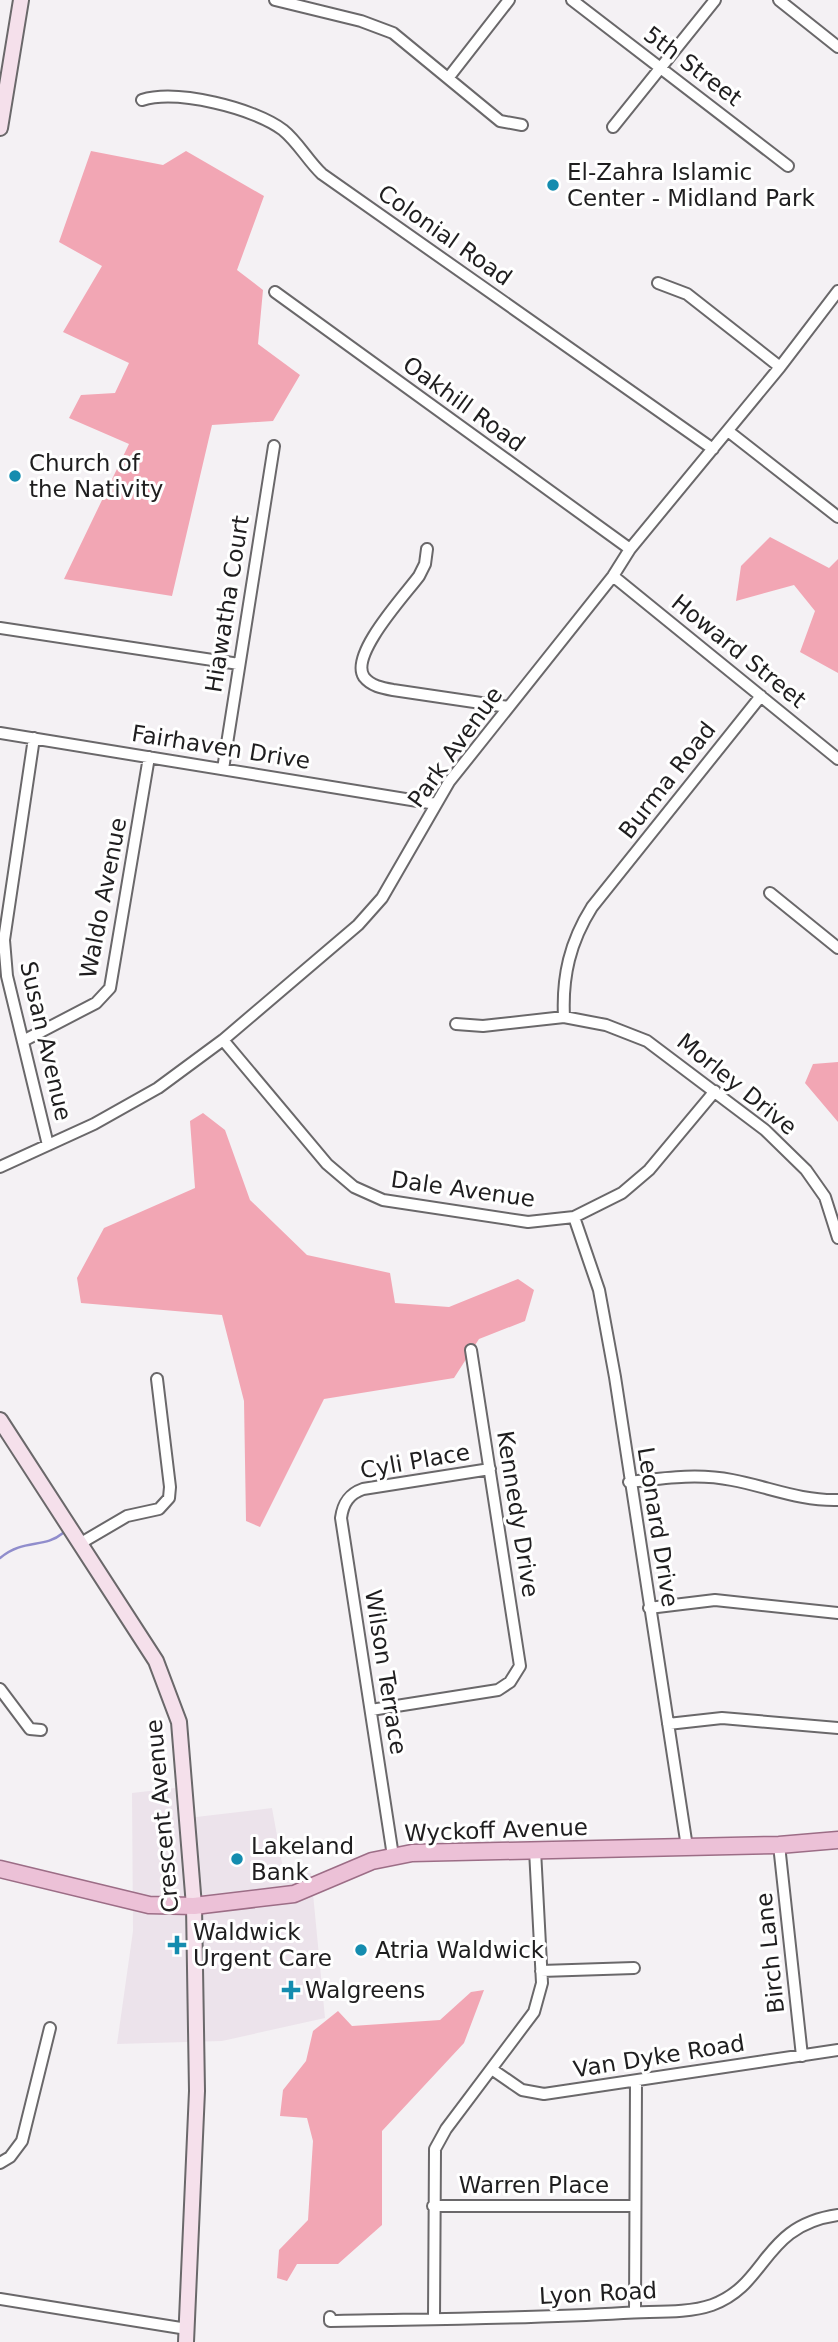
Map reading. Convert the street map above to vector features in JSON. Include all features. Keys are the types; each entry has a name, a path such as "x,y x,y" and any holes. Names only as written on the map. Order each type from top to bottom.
{"main road":[{"path":"0,128 21,0"},
{"name":"Crescent Avenue","path":"0,1420 156,1661 174,1702 182,1742 194,1906 197,2112 186,2335"},
{"name":"Wyckoff Avenue","path":"0,1869 149,1905 194,1906 294,1894 352,1868 393,1856 779,1845 838,1840"}],"street":[{"path":"275,0 379,27 408,45 500,121 522,125"},
{"path":"449,77 509,0"},
{"name":"5th Street","path":"572,0 788,166"},
{"path":"613,127 715,0"},
{"path":"779,0 838,47"},
{"name":"Colonial Road","path":"142,100 172,95 191,97 274,124 291,137 322,174 713,449"},
{"path":"658,283 687,294 780,366"},
{"name":"Park Avenue","path":"0,1167 137,1100 223,1040 371,912 436,804 508,707 613,576 630,549 728,431 838,291"},
{"name":"Oakhill Road","path":"275,292 630,549"},
{"path":"728,431 838,517"},
{"name":"Hiawatha Court","path":"223,769 274,446"},
{"path":"427,549 425,564 419,576 364,649 361,670 365,678 375,686 393,690 508,707"},
{"name":"Howard Street","path":"613,576 838,759"},
{"path":"0,628 239,664"},
{"name":"Burma Road","path":"564,1017 564,979 573,944 592,907 761,696"},
{"name":"Fairhaven Drive","path":"0,733 436,804"},
{"name":"Susan Avenue","path":"34,738 4,940 7,976 48,1145"},
{"name":"Waldo Avenue","path":"23,1041 96,1003 110,988 149,757"},
{"path":"770,894 838,948"},
{"name":"Morley Drive","path":"456,1024 483,1026 564,1017 606,1025 647,1041 765,1130 806,1170 825,1197 838,1238"},
{"name":"Dale Avenue","path":"223,1040 327,1164 369,1195 428,1208 528,1222 574,1216 609,1201 637,1182 715,1091"},
{"name":"Leonard Drive","path":"574,1216 599,1290 615,1377 687,1847"},
{"name":"Kennedy Drive","path":"371,1710 498,1690 510,1682 520,1666 471,1349"},
{"path":"80,1544 127,1516 159,1509 169,1498 157,1379"},
{"name":"Cyli Place","path":"350,1497 363,1489 489,1469"},
{"path":"629,1482 710,1477 803,1499 838,1500"},
{"name":"Wilson Terrace","path":"350,1497 341,1518 393,1856"},
{"path":"649,1608 715,1600 838,1613"},
{"path":"0,1689 30,1729 41,1730"},
{"path":"668,1724 722,1718 838,1728"},
{"name":"Birch Lane","path":"779,1845 803,2056"},
{"path":"434,2319 433,2160 440,2138 534,2012 542,1989 535,1850"},
{"path":"541,1971 634,1968"},
{"path":"0,2163 10,2157 22,2141 50,2028"},
{"name":"Van Dyke Road","path":"493,2070 522,2090 544,2094 838,2050"},
{"path":"635,2312 636,2081"},
{"name":"Warren Place","path":"433,2206 635,2206"},
{"name":"Lyon Road","path":"330,2317 330,2321 556,2318 697,2308 723,2300 742,2286 792,2230 818,2218 838,2215"},
{"path":"0,2299 186,2335"}],"shaded area":[{"path":"91,151 163,165 186,151 264,196 237,270 263,290 258,344 300,375 273,421 212,425 172,596 64,579 129,444 69,418 81,395 115,393 129,363 63,332 102,266 59,242"},
{"path":"770,537 829,568 838,559 838,673 800,652 815,611 794,585 736,601 741,566"},
{"path":"838,1062 838,1122 805,1083 813,1064"},
{"path":"203,1113 225,1130 250,1200 307,1255 390,1273 395,1303 449,1307 518,1279 534,1290 525,1321 479,1339 454,1378 324,1399 260,1527 246,1521 244,1401 222,1315 81,1303 77,1278 104,1228 195,1188 190,1121"},
{"path":"175,1788 179,1819 272,1808 284,1874 311,1873 325,2018 222,2041 117,2044 133,1931 132,1793"},
{"path":"484,1990 464,2043 382,2131 382,2225 338,2264 297,2264 287,2281 277,2278 279,2250 308,2220 313,2141 307,2118 280,2116 283,2090 306,2061 313,2031 338,2011 352,2026 440,2020 471,1992"}],"waterway":[{"path":"0,1558 17,1548 49,1541 63,1533"}],"place":[{"name":"El-Zahra Islamic Center - Midland Park","path":"553,185"},
{"name":"Church of the Nativity","path":"15,476"},
{"name":"Lakeland Bank","path":"237,1859"},
{"name":"Waldwick Urgent Care","path":"177,1945"},
{"name":"Atria Waldwick","path":"361,1950"},
{"name":"Walgreens","path":"291,1990"}]}
